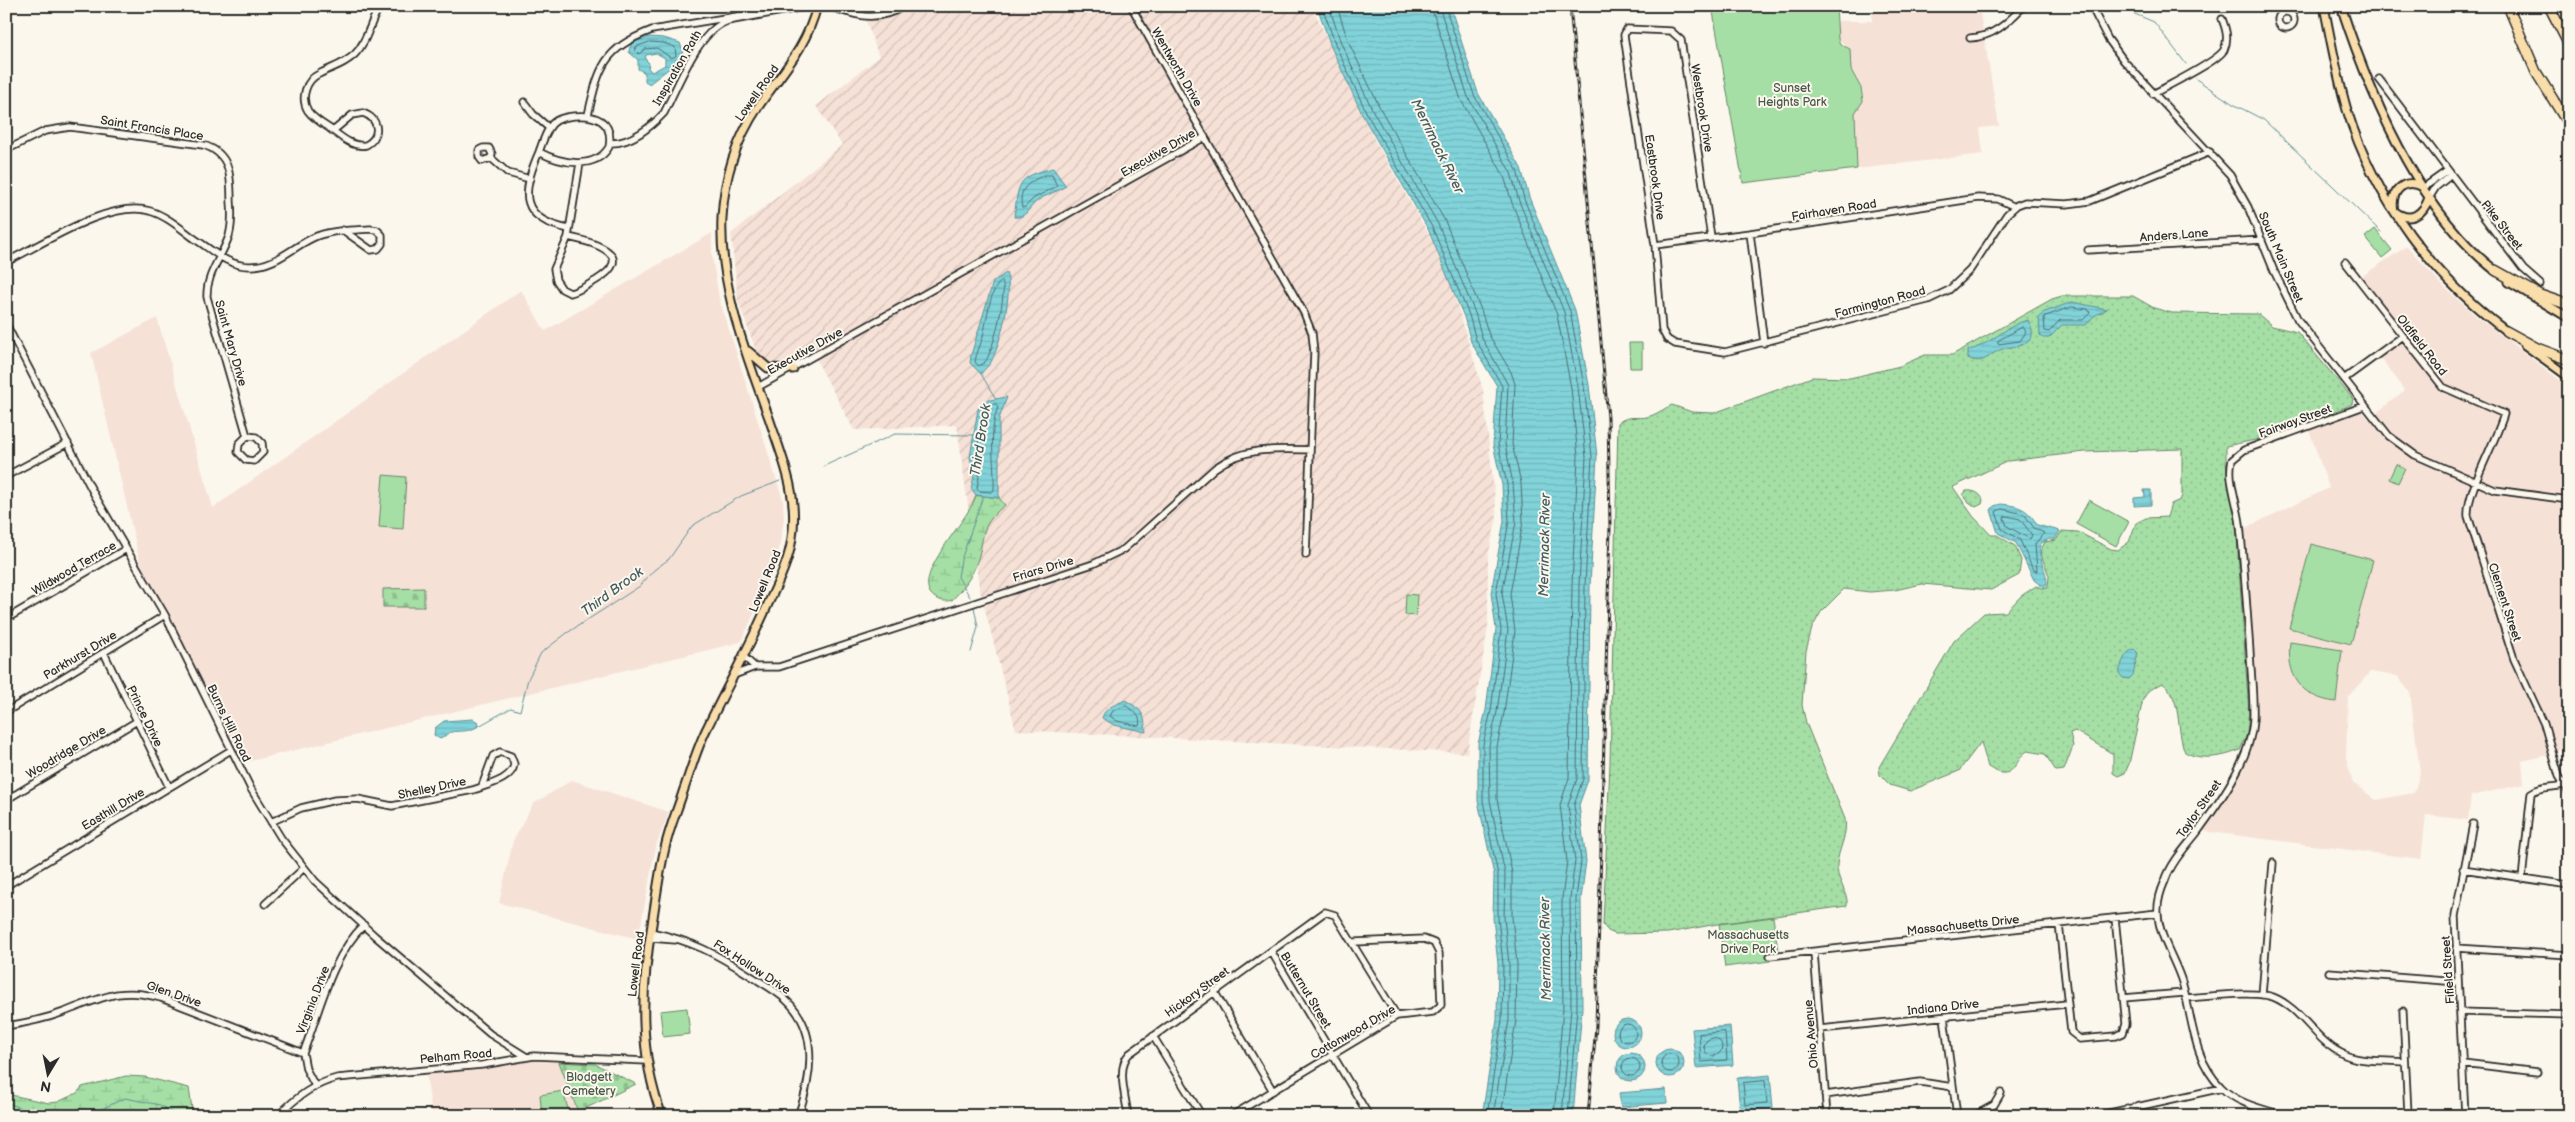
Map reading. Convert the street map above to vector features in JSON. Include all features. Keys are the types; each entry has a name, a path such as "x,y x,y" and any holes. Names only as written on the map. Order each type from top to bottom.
{"highway":[{"path":"2508,6 2536,72 2569,126"},
{"path":"2549,6 2569,45"},
{"path":"2495,270 2540,295 2569,305"},
{"path":"2506,331 2537,348 2569,360"}],"main road":[{"name":"Lowell Road","path":"662,1116 647,1061 643,999 650,935 669,833 701,740 744,657 785,565 794,524 793,498 789,476 731,302 723,257 722,219 728,177 743,132 762,102 801,50 808,37 818,6"},
{"path":"2324,6 2350,119 2367,160 2394,211 2440,271 2478,308 2569,377"},
{"path":"2342,6 2377,100 2429,198 2461,240 2495,270 2527,294 2569,318"},
{"path":"2394,211 2394,197 2400,186 2413,183 2423,188"},
{"path":"2394,211 2405,217 2415,217 2423,212 2429,198"},
{"path":"746,349 768,368 793,369"}],"street":[{"path":"333,131 350,116 358,113 371,117 377,128 372,141 360,146 352,144 333,131 308,111 304,98 307,88 317,74 339,66 357,52 380,6"},
{"path":"588,115 600,67 606,58 636,36 652,30 755,13 781,6"},
{"path":"709,20 711,30 728,21 810,6"},
{"path":"828,6 869,18 886,15 904,6"},
{"name":"Wentworth Drive","path":"1131,6 1205,138"},
{"path":"1970,38 1983,36 2001,28 2024,6"},
{"name":"South Main Street","path":"2091,6 2108,39 2153,94 2210,152 2237,185 2262,240 2282,291 2296,316 2389,436 2404,448 2476,483 2507,494 2569,500"},
{"path":"2153,94 2221,54 2226,40 2226,31 2222,19"},
{"name":"Westbrook Drive","path":"1627,29 1671,31 1681,40 1711,237"},
{"name":"Eastbrook Drive","path":"1627,29 1624,35 1655,245 1662,330"},
{"name":"Inspiration Path","path":"610,143 621,142 638,134 658,120 664,113 697,49 711,30"},
{"name":"Pike Street","path":"2379,79 2523,269 2540,284"},
{"path":"524,102 533,114 550,128"},
{"path":"539,152 551,158 580,163 600,158 610,143 605,125 599,118 588,115 557,120 550,128 539,152 530,178 527,199 531,210 547,224 569,228"},
{"name":"Saint Francis Place","path":"6,150 45,131 70,127 211,148 223,156 227,162 231,180 230,234 219,255"},
{"name":"Executive Drive","path":"758,387 1205,138 1295,296 1311,329 1314,352 1306,554"},
{"path":"2013,206 2025,202 2067,204 2090,201 2210,152"},
{"path":"491,158 508,173 530,178"},
{"path":"568,237 598,244 610,253 613,260 612,268 607,274 570,293 562,289 554,275 555,264 568,237 580,163"},
{"path":"2423,188 2449,173"},
{"path":"2429,198 2437,185 2449,173"},
{"name":"Fairhaven Road","path":"1655,245 1711,237 1750,234 1978,198 1998,199 2013,206"},
{"name":"Farmington Road","path":"1662,330 1667,339 1675,344 1720,352 1764,343 1939,296 1949,290 1970,270 2013,206"},
{"path":"6,262 107,213 135,208 162,216 235,265 262,265 316,236 343,230 374,229 382,235 383,241 378,249 371,250 343,230"},
{"path":"1750,234 1764,343"},
{"name":"Anders Lane","path":"2088,250 2262,240"},
{"name":"Saint Mary Drive","path":"219,255 207,286 207,297 248,436"},
{"name":"Oldfield Road","path":"2345,262 2448,391 2504,414"},
{"name":"Burns Hill Road","path":"6,324 68,443 126,549 165,615 231,750 271,822 304,868 327,893 475,1022 527,1057"},
{"path":"2344,379 2403,336"},
{"name":"Fairway Street","path":"2234,458 2244,450 2364,406"},
{"name":"Clement Street","path":"2504,414 2468,504 2469,522 2514,659 2544,724 2559,776 2567,785 2569,792"},
{"name":"Saint Mary Drive","path":"248,436 260,440 263,448 261,456 254,461 246,460 238,452 239,444 248,436"},
{"path":"6,476 68,443"},
{"name":"Friars Drive","path":"734,675 756,668 779,667 1107,559 1142,534 1215,468 1229,459 1262,449 1310,450"},
{"name":"Taylor Street","path":"2234,458 2231,472 2240,521 2249,636 2253,711 2252,734 2247,750 2237,770 2172,865 2163,886 2158,913 2161,929 2176,966 2185,996 2200,1055 2211,1076 2222,1088 2239,1100 2263,1112 2286,1116"},
{"name":"Wildwood Terrace","path":"6,619 126,549"},
{"name":"Parkhurst Drive","path":"6,712 165,615"},
{"name":"Prince Drive","path":"104,653 169,787"},
{"path":"744,657 756,668"},
{"name":"Woodridge Drive","path":"6,800 137,720"},
{"name":"Easthill Drive","path":"6,886 231,750"},
{"name":"Shelley Drive","path":"271,822 302,808 335,800 358,799 392,806 482,786 509,775 514,764 511,756 500,752 493,756 482,786"},
{"path":"2522,879 2532,793 2536,790 2567,785"},
{"name":"Fifield Street","path":"2465,1116 2456,948 2456,912 2473,824"},
{"path":"2262,995 2273,863"},
{"path":"265,904 304,868"},
{"path":"2463,869 2569,885"},
{"name":"Hickory Street","path":"1128,1116 1123,1064 1129,1054 1325,912 1330,912 1354,942"},
{"name":"Massachusetts Drive","path":"1770,956 2158,913"},
{"path":"2059,924 2070,1030 2074,1036 2080,1039 2116,1036 2123,1033 2126,1024 2115,918"},
{"name":"Virginia Drive","path":"315,1086 306,1069 303,1053 338,962 349,943 364,925"},
{"name":"Fox Hollow Drive","path":"650,935 702,947 720,956 776,992 793,1008 806,1032 811,1055 808,1083 798,1116"},
{"name":"Cottonwood Drive","path":"1231,1116 1396,1016 1433,1012 1441,1004 1437,948 1434,943 1424,939 1354,942"},
{"path":"1354,942 1396,1016"},
{"path":"2456,948 2569,955"},
{"name":"Butternut Street","path":"1271,951 1369,1116"},
{"name":"Ohio Avenue","path":"1814,952 1827,1116"},
{"path":"2329,972 2458,982"},
{"name":"Glen Drive","path":"6,1026 40,1020 105,995 139,992 161,998 303,1053"},
{"path":"1214,992 1273,1091"},
{"path":"2123,998 2262,995 2275,998 2289,1007 2319,1036 2342,1054 2359,1058 2405,1062"},
{"name":"Indiana Drive","path":"1820,1030 2067,1004"},
{"path":"2403,1011 2408,1114"},
{"path":"2460,1012 2569,1015"},
{"path":"1944,1017 1957,1116"},
{"path":"1153,1036 1202,1116"},
{"name":"Pelham Road","path":"278,1116 301,1095 315,1086 338,1078 482,1064 527,1057 647,1061"},
{"path":"2463,1063 2537,1072"},
{"path":"1826,1095 1920,1082 1953,1087"},
{"path":"2096,1116 2222,1088"},
{"path":"1974,1116 1994,1105 2001,1093"},
{"path":"2127,1108 2129,1116"},
{"path":"2383,1116 2408,1114 2418,1116"}],"shaded area":[{"path":"883,6 1312,6 1373,137 1444,261 1483,390 1497,518 1488,556 1488,627 1467,753 1016,730 979,586 957,425 854,430 811,350 785,366 772,367 758,356 738,301 731,234 842,145 816,106 879,57 863,12"},
{"path":"1872,6 1979,7 1999,126 1980,128 1983,154 1857,169 1855,113 1863,101 1862,88 1851,70 1850,49 1838,39 1838,21 1872,21"},
{"path":"712,233 712,256 719,298 783,500 784,519 778,555 772,575 741,642 242,763 140,562 91,353 157,318 213,508 521,290 545,331"},
{"path":"2407,246 2444,287 2476,316 2569,387 2569,706 2565,710 2569,717 2569,742 2554,754 2522,761 2524,784 2471,796 2468,820 2426,815 2421,859 2202,831 2246,762 2254,738 2256,718 2243,529 2329,488 2309,430 2362,411 2369,419 2405,390 2380,357 2407,336 2361,277","holes":["2370,672 2397,676 2410,692 2420,773 2414,793 2376,800 2353,783 2346,759 2348,697"]},
{"path":"572,780 669,812 656,846 638,939 499,903 513,841 533,804"},
{"path":"533,1061 559,1062 579,1116 432,1116 426,1073"}],"green space":[{"name":"Sunset Heights Park","path":"1712,6 1836,6 1838,39 1840,44 1850,49 1851,70 1861,88 1863,101 1855,113 1857,169 1743,183"},
{"path":"2375,229 2392,250 2382,258 2365,237"},
{"path":"2062,296 2133,296 2154,308 2172,313 2258,314 2272,326 2297,332 2353,399 2352,404 2346,407 2260,439 2226,446 2226,463 2236,523 2249,713 2247,734 2240,750 2227,755 2212,757 2191,755 2185,752 2173,696 2162,683 2149,690 2143,699 2129,764 2125,773 2118,776 2113,773 2113,754 2075,731 2070,733 2073,746 2064,770 2056,771 2045,754 2027,751 2012,770 2003,773 1997,771 1988,767 1981,742 1959,771 1910,791 1890,785 1880,775 1879,767 1954,641 1984,613 2006,612 2021,596 2036,586 2044,589 2048,587 2049,576 2040,552 2045,542 2056,540 2062,531 2078,532 2111,549 2118,550 2129,542 2136,523 2146,518 2167,517 2171,504 2180,500 2182,496 2182,449 2085,452 2008,461 1953,487 1973,516 1991,535 1997,535 2015,546 2021,560 2019,575 1991,590 1922,584 1895,590 1870,592 1844,589 1821,612 1812,628 1806,651 1802,705 1806,723 1845,819 1846,825 1837,870 1846,896 1847,906 1717,924 1668,933 1615,934 1608,931 1603,925 1610,763 1618,423 1626,418 1649,417 1672,405 1692,412 1714,413 1812,377 1850,378 1900,366 1925,355 1952,355 2052,299"},
{"path":"1629,343 1642,343 1642,368 1630,368"},
{"path":"2396,464 2405,468 2398,483 2389,479"},
{"path":"383,475 406,477 403,529 379,527"},
{"path":"1966,491 1979,494 1983,500 1982,504 1976,507 1966,500 1963,495"},
{"path":"976,495 999,498 1005,505 996,513 986,527 979,557 962,589 952,600 941,600 934,597 928,588 929,577 934,563 963,519"},
{"path":"2089,500 2129,522 2116,546 2076,524"},
{"path":"2311,544 2373,560 2351,644 2289,628"},
{"path":"424,588 424,607 383,607 383,589"},
{"path":"1406,594 1417,595 1416,616 1405,615"},
{"path":"2290,642 2342,650 2336,702 2313,696 2298,683 2291,665 2289,654"},
{"name":"Massachusetts Drive Park","path":"1773,917 1778,950 1768,951 1770,961 1725,967 1719,924"},
{"path":"687,1008 690,1034 663,1037 660,1011"},
{"name":"Blodgett Cemetery","path":"559,1062 595,1064 636,1084 578,1112"},
{"path":"126,1076 145,1077 189,1088 193,1116 138,1116 118,1113 103,1116 20,1116 6,1110 6,1094 49,1103 58,1102 77,1093 82,1087"},
{"path":"563,1091 570,1116 542,1116 540,1095"}],"water":[{"name":"Merrimack River","path":"1317,6 1450,6 1478,93 1521,168 1529,197 1575,310 1589,385 1597,456 1590,586 1588,780 1579,805 1586,861 1581,899 1582,1008 1573,1116 1482,1116 1497,1020 1498,964 1493,918 1494,875 1478,801 1478,744 1486,710 1496,629 1491,593 1504,521 1502,485 1493,444 1497,386 1471,342 1464,317 1428,229 1364,118 1331,47"},
{"path":"649,37 664,38 680,43 683,51 680,60 649,84 645,81 645,73 638,69 638,60 629,52 629,48 633,43","holes":["656,53 665,58 665,65 652,72 648,68 649,63 645,59 646,55"]},
{"path":"1053,168 1066,186 1034,203 1022,216 1014,217 1021,184 1032,175"},
{"path":"1006,273 1008,291 1002,331 995,354 981,374 970,363 971,355 993,282"},
{"path":"2072,302 2107,309 2094,316 2086,325 2062,325 2049,338 2043,338 2040,335 2039,317 2042,313"},
{"path":"2028,320 2032,329 2032,336 2025,344 2000,350 1978,361 1968,358 1968,350 1982,345 2020,322"},
{"path":"1007,397 999,419 999,498 976,495 971,488 974,477 970,457 978,409 984,401"},
{"path":"2144,490 2151,490 2151,505 2134,506 2134,498 2145,497"},
{"path":"2001,504 2022,509 2034,519 2037,525 2060,531 2055,539 2049,539 2040,544 2040,555 2047,580 2047,585 2044,588 2034,580 2016,543 1998,533 1991,510 1994,506"},
{"path":"2134,649 2138,653 2133,675 2129,679 2123,678 2119,673 2122,662 2128,652"},
{"path":"1125,700 1141,712 1146,732 1114,725 1102,718 1108,709"},
{"path":"473,719 478,722 477,727 473,729 451,732 440,739 434,735 435,728 444,721"},
{"path":"1627,1019 1637,1023 1641,1033 1637,1043 1627,1047 1617,1043 1613,1033 1617,1023"},
{"path":"1730,1026 1733,1065 1696,1068 1692,1029"},
{"path":"1670,1049 1680,1053 1684,1063 1680,1073 1670,1077 1660,1073 1656,1063 1660,1053"},
{"path":"1631,1053 1641,1057 1645,1067 1641,1077 1631,1081 1621,1077 1617,1067 1621,1057"},
{"path":"1770,1075 1773,1108 1740,1111 1737,1078"},
{"path":"1666,1089 1667,1103 1621,1107 1619,1093"}],"waterway":[{"path":"2130,6 2130,12 2154,22 2186,64"},
{"path":"2196,79 2233,104 2264,120 2381,232"},
{"name":"Third Brook","path":"981,374 996,399"},
{"name":"Third Brook","path":"824,466 895,434 973,435"},
{"name":"Third Brook","path":"477,727 511,708 520,711 528,679 541,653 567,633 640,586 654,570 669,559 692,526 741,496 780,481"},
{"name":"Third Brook","path":"970,597 958,577 961,560 983,496"},
{"name":"Third Brook","path":"971,652 978,627 974,607"},
{"path":"69,1116 89,1115 125,1098 160,1105 178,1116"},
{"path":"6,1102 35,1114 54,1116"}],"railway":[{"path":"1570,6 1608,418 1610,527 1596,1026 1588,1116"}]}
